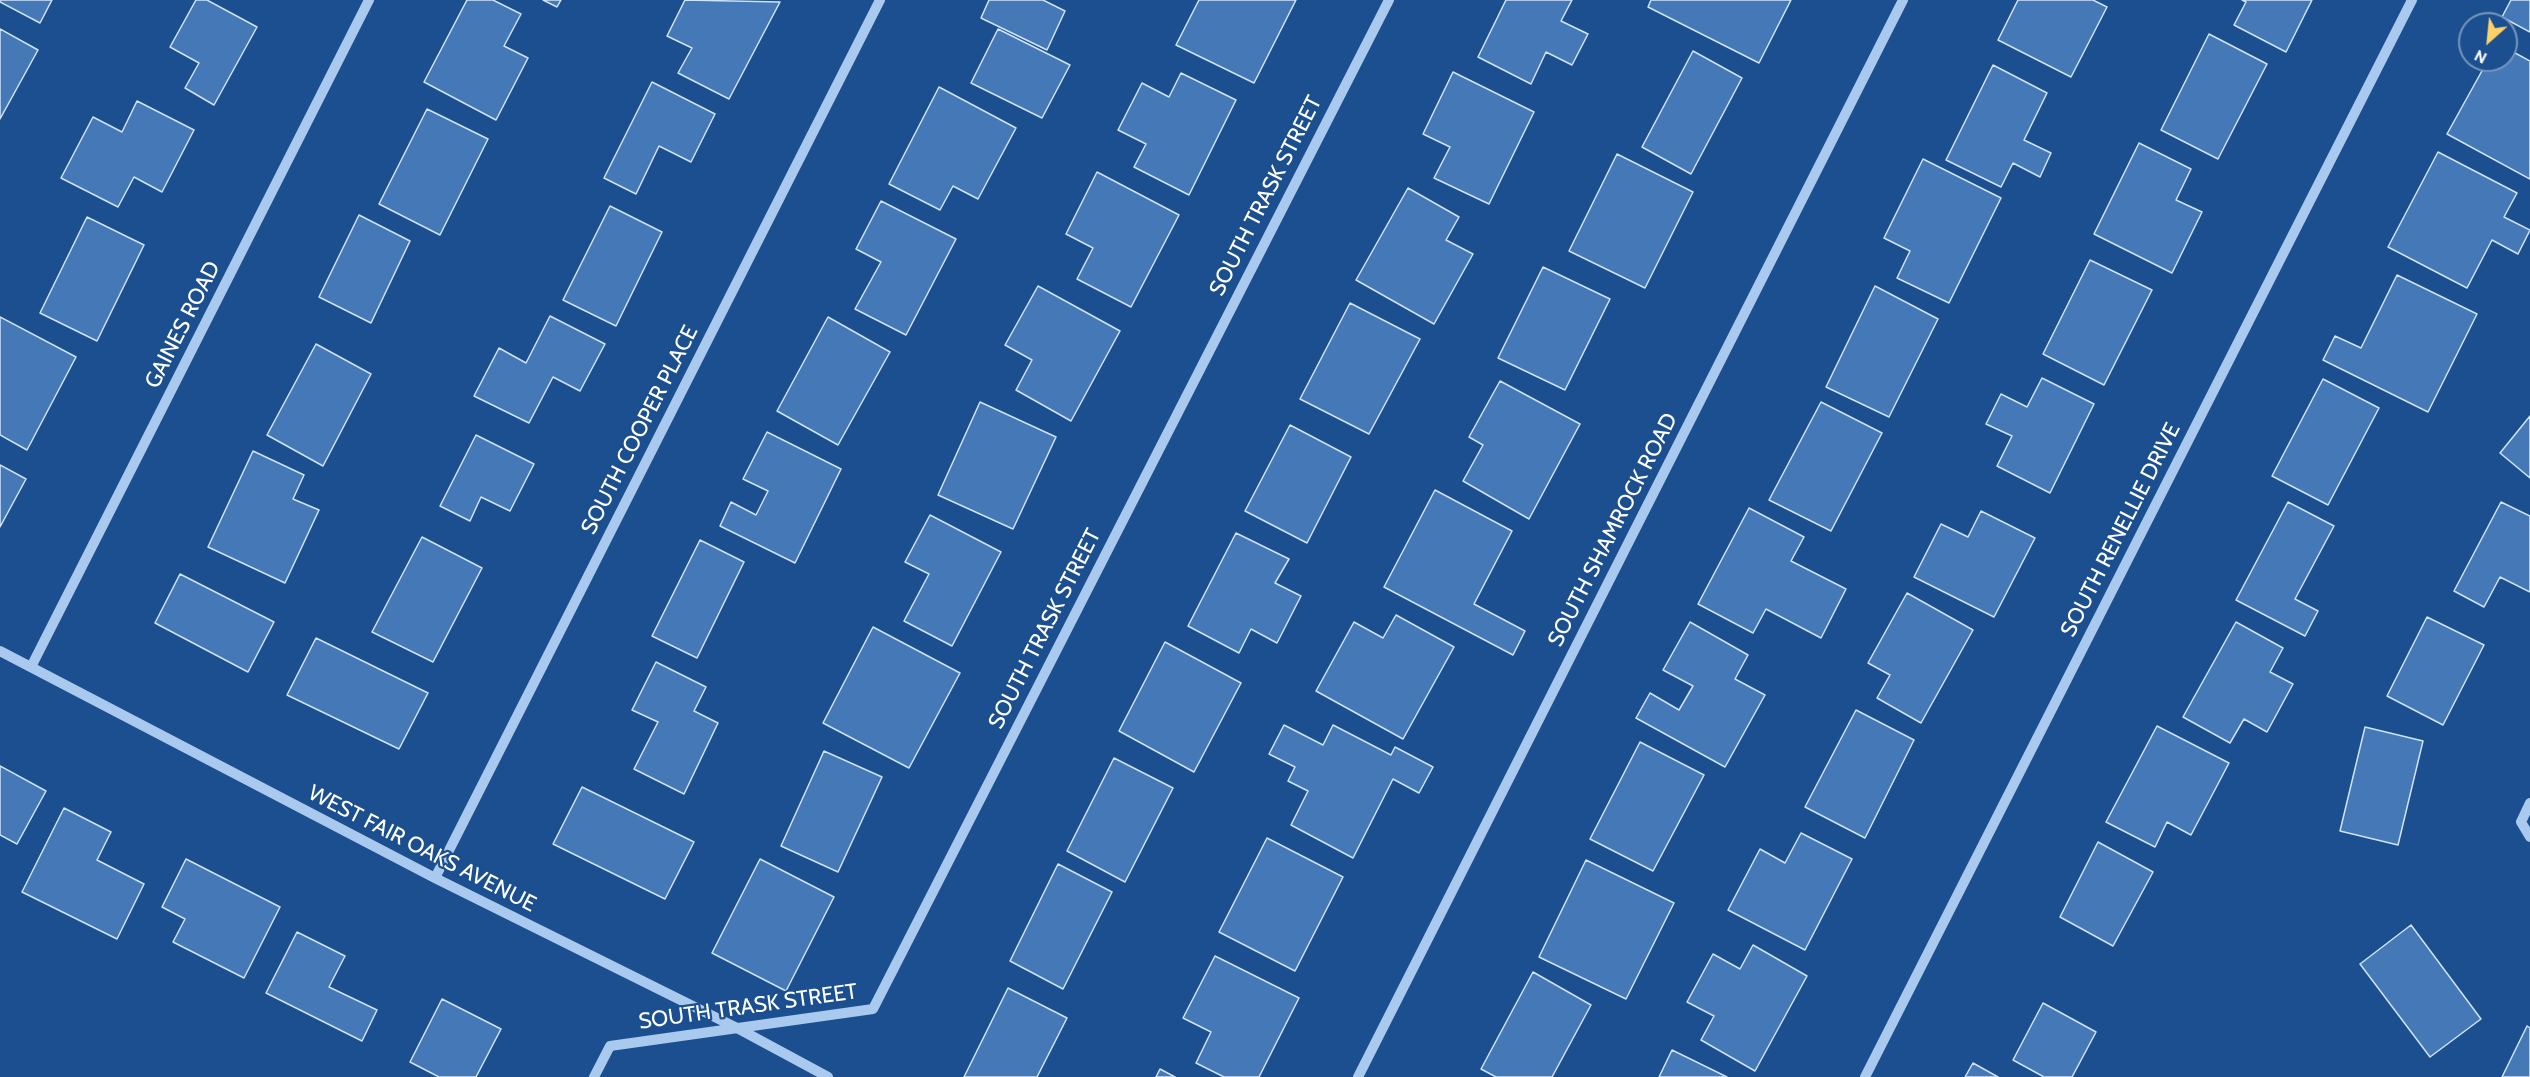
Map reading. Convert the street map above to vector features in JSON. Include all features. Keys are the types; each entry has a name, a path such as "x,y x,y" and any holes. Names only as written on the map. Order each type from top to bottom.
{"street":[{"name":"GAINES ROAD","path":"31,668 369,0"},
{"name":"SOUTH COOPER PLACE","path":"435,879 880,0"},
{"name":"SOUTH TRASK STREET","path":"594,1077 610,1046 873,1009 1389,0"},
{"name":"SOUTH SHAMROCK ROAD","path":"1358,1077 1903,0"},
{"name":"SOUTH RENELLIE DRIVE","path":"1865,1077 2412,0"},
{"name":"WEST FAIR OAKS AVENUE","path":"0,651 435,879 739,1029 828,1077"},
{"path":"2530,803 2521,822 2530,837"}],"building":[{"path":"0,0 52,0 40,23"},
{"path":"196,0 207,0 257,27 214,105 185,88 199,63 170,47"},
{"path":"467,0 493,0 521,14 504,46 528,58 496,120 424,82"},
{"path":"543,0 561,0 557,7"},
{"path":"685,0 780,2 729,99 678,73 692,48 667,36"},
{"path":"989,0 1043,0 1065,11 1047,50 981,18"},
{"path":"1199,0 1296,0 1254,83 1176,45"},
{"path":"1506,0 1572,0 1561,21 1588,34 1572,65 1546,52 1531,84 1478,57"},
{"path":"1651,0 1791,0 1759,63 1648,7"},
{"path":"2018,0 2093,0 2107,7 2071,77 1998,40"},
{"path":"2242,0 2312,0 2286,52 2234,25 2246,2"},
{"path":"2511,0 2530,0 2530,32 2518,26 2518,12 2505,12"},
{"path":"0,29 38,50 0,119"},
{"path":"998,29 1070,65 1042,118 971,83"},
{"path":"2209,34 2267,64 2218,159 2161,130"},
{"path":"1693,51 1742,78 1691,174 1642,147"},
{"path":"2518,54 2530,61 2530,179 2447,134 2481,72 2518,72"},
{"path":"1993,65 2047,93 2024,140 2051,153 2040,177 2013,163 2001,187 1946,160"},
{"path":"1453,72 1534,112 1489,204 1434,178 1450,147 1423,134"},
{"path":"1181,73 1236,100 1189,195 1134,167 1146,144 1118,130 1142,83 1169,97"},
{"path":"652,82 715,114 691,162 659,146 636,194 604,178"},
{"path":"939,87 1016,128 978,199 953,186 940,210 889,184"},
{"path":"137,101 194,130 162,192 134,177 118,207 61,178 93,117 122,132"},
{"path":"427,109 488,139 440,235 379,204"},
{"path":"2139,143 2191,169 2176,200 2202,212 2172,273 2094,234"},
{"path":"2438,152 2517,193 2504,217 2530,230 2518,254 2492,240 2467,288 2388,247"},
{"path":"1617,154 1693,192 1645,288 1569,251"},
{"path":"1923,159 2001,198 1949,303 1897,278 1910,251 1884,238"},
{"path":"1097,172 1179,215 1131,307 1077,279 1093,248 1066,234"},
{"path":"1408,188 1459,217 1446,240 1473,254 1434,324 1356,280"},
{"path":"881,201 956,239 906,335 855,309 881,262 856,249"},
{"path":"610,206 662,232 616,326 563,300"},
{"path":"359,215 410,241 371,323 319,297"},
{"path":"87,217 144,245 97,341 40,313"},
{"path":"2090,260 2152,290 2104,385 2043,354"},
{"path":"1543,267 1610,299 1565,390 1498,358"},
{"path":"2397,275 2477,314 2428,412 2323,360 2335,336 2361,348"},
{"path":"1038,286 1120,331 1071,421 1016,390 1032,360 1005,345"},
{"path":"1875,286 1938,319 1889,417 1826,387"},
{"path":"1350,303 1420,339 1369,434 1300,399"},
{"path":"550,316 605,344 580,391 553,377 529,423 474,396 499,348 526,363"},
{"path":"0,317 76,357 27,450 0,435"},
{"path":"828,317 890,352 838,445 777,411"},
{"path":"316,344 371,374 323,466 267,435"},
{"path":"2042,378 2094,404 2050,493 1997,466 2012,436 1986,424 2001,394 2027,407"},
{"path":"2323,379 2379,408 2328,505 2272,476"},
{"path":"1500,381 1580,424 1529,519 1463,481 1483,445 1469,437"},
{"path":"980,402 1056,437 1013,529 938,495"},
{"path":"1821,402 1882,433 1831,531 1769,500"},
{"path":"2530,416 2530,478 2500,453"},
{"path":"1290,425 1351,457 1307,543 1245,511"},
{"path":"767,432 841,469 795,563 720,526 731,502 756,515 768,491 743,479"},
{"path":"476,435 534,464 510,511 481,497 470,521 440,506"},
{"path":"253,451 304,475 293,499 319,510 285,583 208,547"},
{"path":"0,465 26,479 0,527"},
{"path":"1435,490 1512,531 1474,604 1525,631 1513,655 1384,587"},
{"path":"2288,502 2334,526 2295,599 2318,611 2305,636 2236,600"},
{"path":"2501,502 2530,516 2530,592 2500,577 2484,607 2454,591"},
{"path":"1749,508 1804,537 1791,561 1846,589 1821,638 1766,609 1753,633 1698,604"},
{"path":"1981,511 2035,538 1994,617 1914,577 1941,524 1968,537"},
{"path":"930,515 1001,552 952,646 904,621 929,574 905,562"},
{"path":"1236,533 1289,559 1275,583 1301,596 1277,643 1251,629 1239,653 1188,626"},
{"path":"422,537 482,568 433,662 372,632"},
{"path":"700,540 744,562 697,658 652,636"},
{"path":"180,574 274,622 248,672 155,623"},
{"path":"1907,593 1973,630 1921,723 1877,698 1890,675 1868,663"},
{"path":"1396,615 1454,647 1403,739 1316,691 1354,622 1383,638"},
{"path":"2427,617 2484,645 2443,725 2387,696"},
{"path":"1690,622 1748,655 1735,679 1765,695 1725,767 1636,718 1650,693 1679,710 1693,686 1663,670"},
{"path":"2236,622 2283,648 2270,672 2293,684 2267,732 2244,719 2230,743 2183,717"},
{"path":"873,627 960,673 909,768 823,723"},
{"path":"316,638 428,693 399,749 287,695"},
{"path":"1165,642 1241,683 1194,772 1119,731"},
{"path":"656,662 706,687 694,711 718,723 684,794 634,769 658,722 632,710"},
{"path":"1856,710 1914,740 1865,838 1805,807"},
{"path":"1284,725 1323,745 1333,725 1391,755 1395,747 1433,767 1419,793 1393,779 1353,858 1291,825 1308,791 1288,781 1295,767 1269,754"},
{"path":"2157,726 2229,763 2191,835 2167,822 2155,847 2106,822"},
{"path":"2365,727 2423,741 2398,845 2340,831"},
{"path":"1640,742 1704,775 1653,871 1590,839"},
{"path":"824,751 882,777 838,872 781,846"},
{"path":"1114,758 1173,788 1125,882 1067,851"},
{"path":"0,766 46,791 17,844 0,835"},
{"path":"582,787 694,842 665,899 553,844"},
{"path":"64,808 111,832 97,860 144,884 117,939 22,892"},
{"path":"1801,833 1852,859 1805,950 1728,910 1760,849 1785,863"},
{"path":"1267,838 1343,877 1295,971 1219,932"},
{"path":"2098,842 2153,872 2113,946 2060,917"},
{"path":"186,859 280,907 244,978 173,942 185,919 162,907"},
{"path":"760,859 834,897 786,991 712,953"},
{"path":"1586,860 1674,903 1626,999 1539,957"},
{"path":"1058,864 1112,892 1063,989 1010,961"},
{"path":"2411,925 2481,1019 2430,1057 2360,964"},
{"path":"297,932 345,956 329,987 377,1010 362,1041 266,993"},
{"path":"1753,945 1807,976 1755,1071 1701,1040 1714,1016 1687,1002 1713,954 1740,969"},
{"path":"1215,956 1299,998 1259,1077 1224,1077 1196,1063 1211,1032 1183,1018"},
{"path":"1533,972 1591,1005 1552,1077 1496,1077 1481,1069"},
{"path":"1008,988 1067,1018 1037,1077 964,1077"},
{"path":"442,999 501,1029 476,1077 439,1077 410,1062"},
{"path":"2043,1003 2096,1032 2072,1077 2044,1077 2013,1060"},
{"path":"2527,1026 2530,1028 2530,1077 2502,1077"},
{"path":"1672,1050 1727,1077 1659,1077"},
{"path":"1973,1063 1998,1077 1965,1077"},
{"path":"1160,1069 1175,1077 1156,1077"}]}
